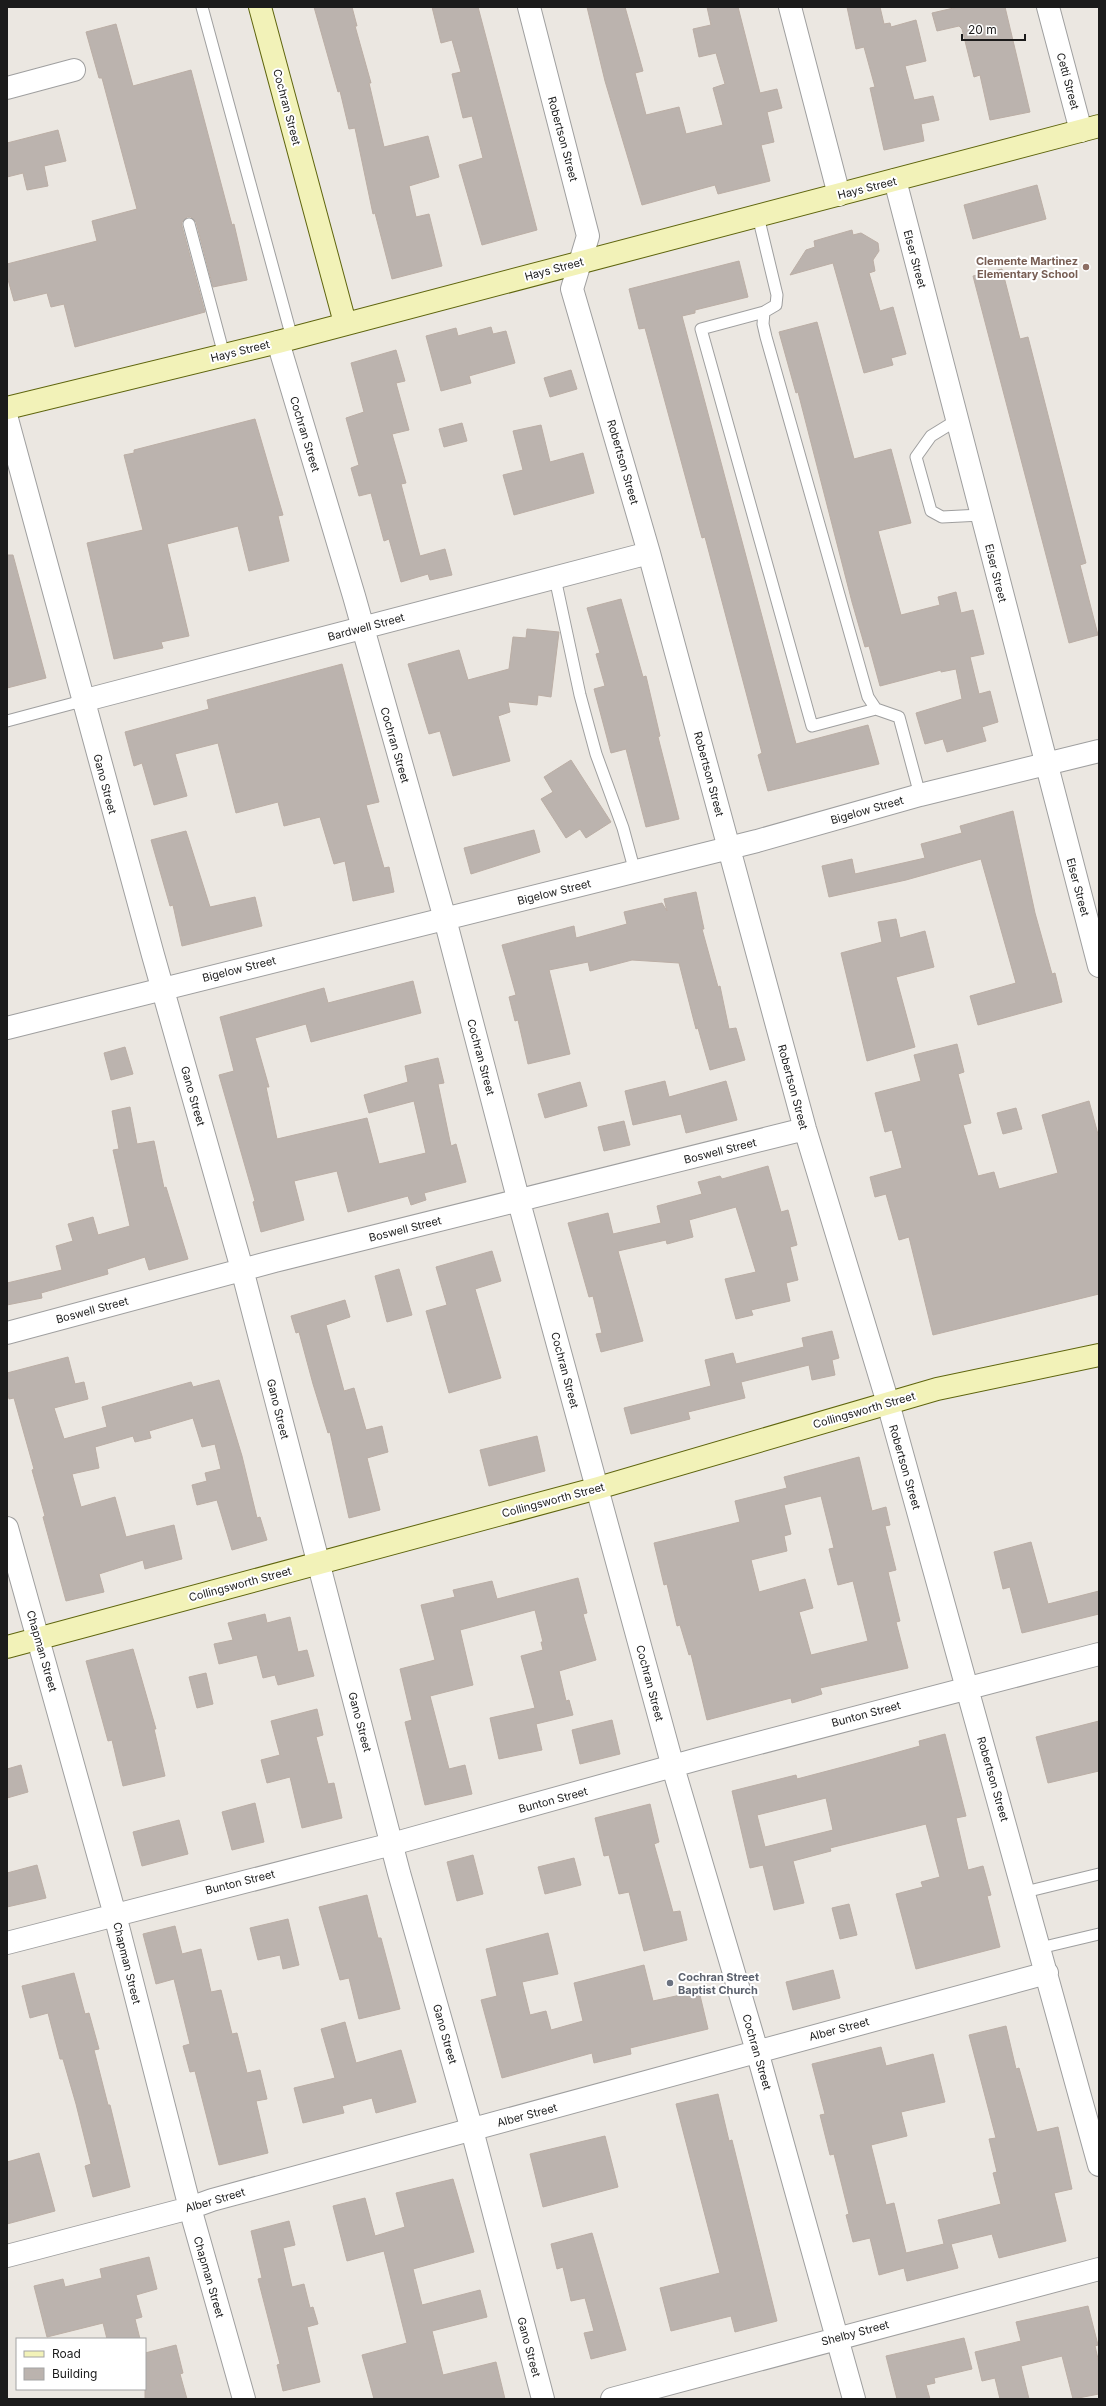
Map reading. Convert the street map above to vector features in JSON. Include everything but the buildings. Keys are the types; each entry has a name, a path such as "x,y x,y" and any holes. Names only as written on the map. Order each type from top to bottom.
{"street":[{"name":"Cochran Street","path":"260,7 345,323"},
{"name":"Robertson Street","path":"529,7 588,236 572,289 649,553 805,1129 888,1404 968,1687 1099,2165"},
{"path":"790,7 839,195"},
{"name":"Cetti Street","path":"1048,7 1090,129"},
{"path":"7,88 74,70"},
{"name":"Hays Street","path":"7,408 285,340 345,323 1090,129"},
{"name":"Elser Street","path":"895,180 1099,966"},
{"name":"Cochran Street","path":"285,340 362,628 445,919 519,1202 673,1767 757,2051 854,2399"},
{"name":"Gano Street","path":"7,420 82,701 242,1269 392,1844 472,2130 543,2399"},
{"name":"Bardwell Street","path":"82,701 649,553"},
{"name":"Bigelow Street","path":"7,1028 162,988 635,872 729,848 920,795 1099,751"},
{"name":"Boswell Street","path":"7,1333 242,1269 519,1202 805,1129"},
{"name":"Collingsworth Street","path":"7,1647 598,1488 937,1389 1099,1355"},
{"name":"Chapman Street","path":"7,1528 115,1915 190,2208 244,2399"},
{"name":"Bunton Street","path":"7,1943 392,1844 968,1687 1099,1654"},
{"name":"Alber Street","path":"7,2256 190,2208 212,2200 1047,1973"},
{"name":"Shelby Street","path":"612,2399 1099,2269"}],"lane":[{"path":"202,7 285,340"},
{"path":"758,216 777,295 776,305 764,312 701,329 812,726 876,708"},
{"path":"189,224 224,355"},
{"path":"764,312 763,324 766,337 868,697 876,708 899,717 920,795"},
{"path":"957,420 931,436 916,456 931,511 942,517 981,515"},
{"path":"555,578 580,695 596,754 623,828 635,872"},
{"path":"7,721 82,701"},
{"path":"1025,1892 1099,1874"},
{"path":"1040,1948 1099,1934"}],"place":[{"name":"Clemente Martinez Elementary School","path":"1086,267"},
{"name":"Cochran Street Baptist Church","path":"670,1983"}]}
